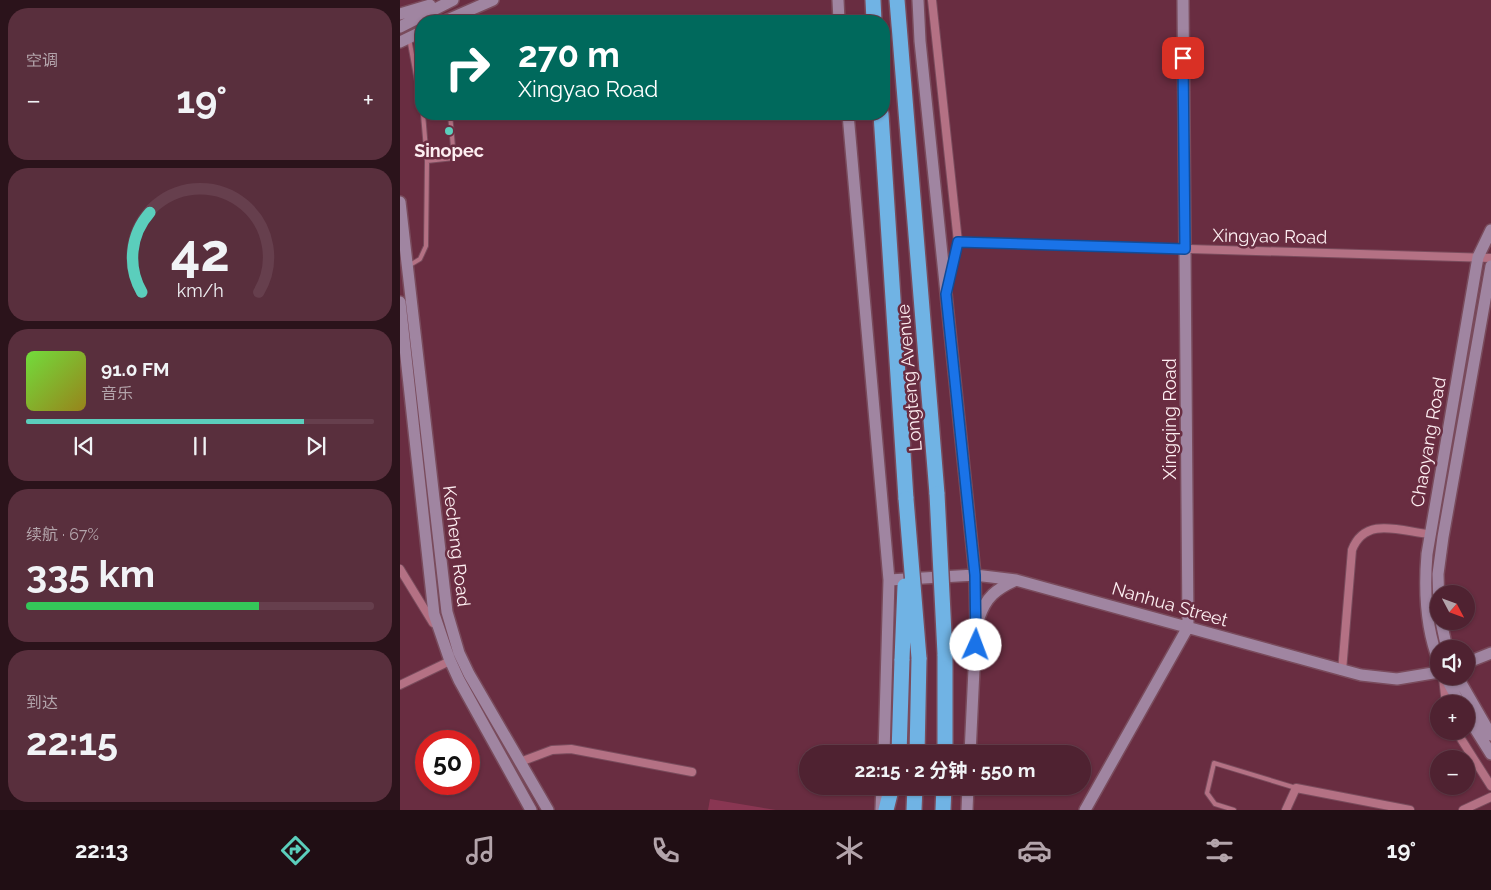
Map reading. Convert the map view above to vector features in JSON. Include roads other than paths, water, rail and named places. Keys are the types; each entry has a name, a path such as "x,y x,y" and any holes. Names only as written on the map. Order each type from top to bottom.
{"highway":[{"path":"873,0 874,15"},
{"name":"Longteng Avenue","path":"897,0 937,494 945,654 945,745"},
{"name":"Longteng Avenue","path":"880,120 908,527 919,658 917,745"},
{"path":"899,745 908,527"},
{"path":"886,810 890,795"},
{"path":"897,810 898,795"},
{"path":"914,810 915,795"},
{"path":"943,810 944,795"}],"main road":[{"path":"400,14 448,0"},
{"path":"423,15 454,0"},
{"path":"459,15 493,0"},
{"path":"838,0 839,15"},
{"path":"918,0 920,41 975,575 976,627 970,745"},
{"name":"Xingqing Road","path":"1085,810 1188,627 1182,0"},
{"path":"400,26 415,19"},
{"path":"849,120 889,580 884,745"},
{"name":"Kecheng Road","path":"400,202 447,612 459,653 469,674 548,810"},
{"name":"Chaoyang Road","path":"1432,640 1425,595 1429,534 1478,257 1491,230"},
{"name":"Chaoyang Road","path":"1438,585 1443,537 1491,266"},
{"name":"Kecheng Road","path":"400,302 431,591 440,635 450,661 531,810"},
{"name":"Nanhua Street","path":"889,580 975,575 1016,580 1342,671 1379,678 1397,679 1430,674"},
{"path":"976,627 984,603 995,590 1016,580"},
{"path":"1475,660 1491,654"},
{"path":"1462,685 1491,734"},
{"path":"1475,728 1491,754"},
{"path":"881,810 882,795"},
{"path":"967,810 968,795"}],"street":[{"path":"932,0 958,242 946,294"},
{"name":"Xingyao Road","path":"958,242 1491,258"},
{"path":"1342,671 1352,550 1355,542 1360,535 1372,528 1429,534"},
{"path":"400,569 440,635"},
{"path":"400,685 450,661"},
{"path":"1462,740 1491,786"},
{"path":"520,762 552,750 571,749 692,772"},
{"path":"1288,809 1296,788 1405,809"},
{"path":"1464,810 1491,797"}],"lane":[{"path":"404,40 415,80"},
{"path":"408,266 417,262 425,251 427,161 424,120"},
{"path":"427,161 454,158 451,120"},
{"path":"1234,810 1216,804 1210,800 1207,793 1214,763 1296,788"}],"place":[{"name":"Sinopec","path":"449,131"}]}
